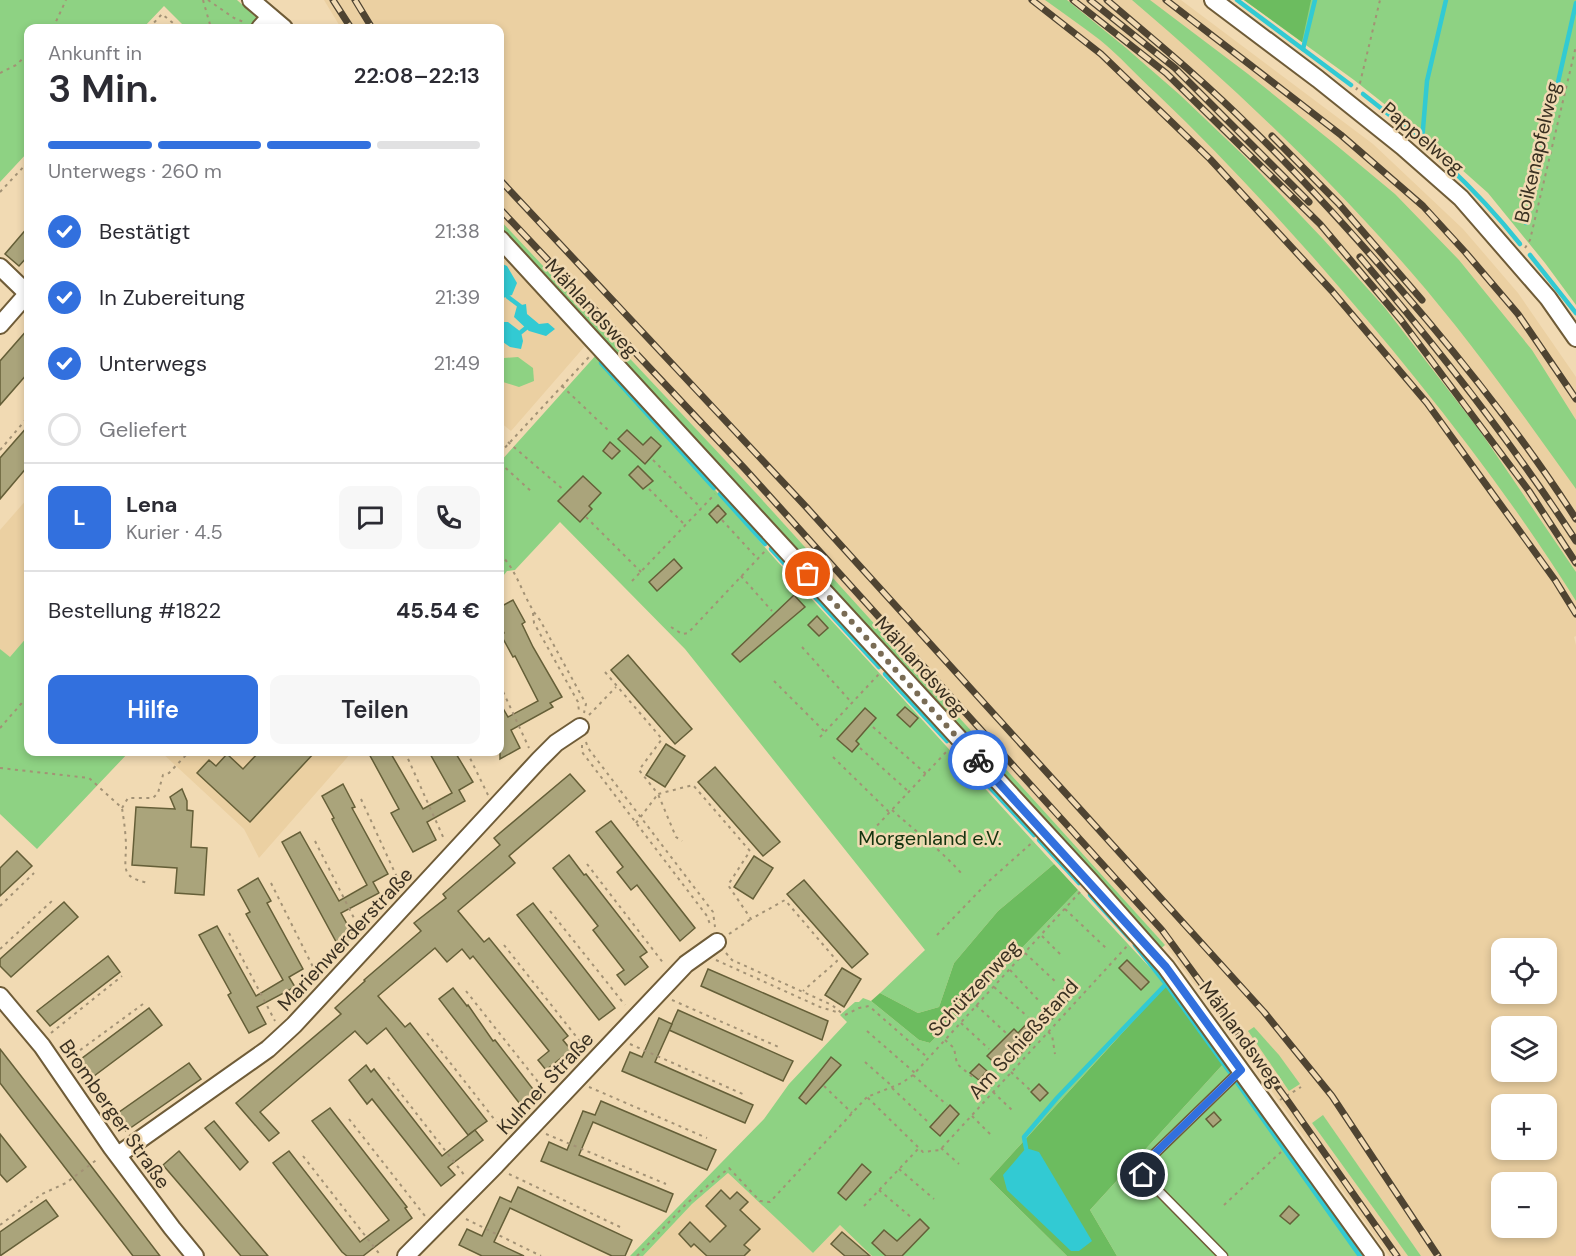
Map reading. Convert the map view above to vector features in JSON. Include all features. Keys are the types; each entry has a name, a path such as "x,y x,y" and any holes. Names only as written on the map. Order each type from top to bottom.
{"street":[{"path":"250,0 263,24"},
{"name":"Pappelweg","path":"1213,0 1348,102 1461,198 1548,298 1576,338"},
{"name":"Mählandsweg","path":"504,243 1090,881 1166,967 1375,1256"},
{"path":"0,267 24,290"},
{"path":"0,325 24,298"},
{"name":"Marienwerderstraße","path":"115,1151 268,1049 370,944 539,760 556,743 580,727"},
{"name":"Kulmer Straße","path":"405,1256 535,1125 686,964 716,943"},
{"name":"Bromberger Straße","path":"0,996 39,1043 115,1151 195,1256"}],"lane":[{"path":"1223,1256 1143,1175 1144,1164 1241,1070"}],"path":[{"path":"55,24 66,0"},
{"path":"203,0 210,24"},
{"path":"208,0 234,18 263,24"},
{"path":"1348,102 1360,83 1380,0"},
{"path":"153,24 162,14 174,24"},
{"name":"Boikenapfelweg","path":"1515,259 1529,244 1576,46"},
{"path":"0,73 16,66 24,58"},
{"path":"0,192 24,166"},
{"path":"504,447 599,346"},
{"path":"562,386 610,432"},
{"path":"0,450 24,422"},
{"path":"508,442 565,491"},
{"path":"653,460 701,508"},
{"path":"504,467 532,492"},
{"path":"632,581 725,483"},
{"path":"649,489 685,525"},
{"path":"586,517 641,572"},
{"path":"722,520 757,559"},
{"path":"671,627 682,634 688,633 776,539"},
{"path":"504,558 509,563 533,613 540,620 586,704 580,727 588,748 713,912 716,943 732,960 832,1005 844,1015"},
{"path":"741,576 772,611"},
{"path":"533,613 534,623 578,702 582,752 706,916 722,964 820,1007 844,1015 870,1006 928,1058"},
{"path":"802,647 852,703"},
{"path":"820,737 890,663"},
{"path":"604,672 662,739 639,770 658,794 675,837 682,841"},
{"path":"774,681 825,732"},
{"path":"580,727 591,710 617,687"},
{"path":"504,693 530,748 539,760"},
{"path":"0,728 24,701"},
{"path":"873,727 926,774"},
{"path":"872,831 958,739"},
{"path":"860,748 909,792"},
{"path":"148,883 136,880 128,874 124,864 126,848 122,808 128,798 153,798 158,793 163,775 169,773 185,756"},
{"path":"407,756 443,839 454,853"},
{"path":"469,756 487,794 496,806"},
{"path":"833,757 891,811 942,852 962,873"},
{"path":"0,768 89,778 122,808"},
{"path":"636,823 658,794 693,785 750,851 728,885 751,919"},
{"path":"361,799 400,884 411,900"},
{"path":"937,935 988,882 1044,831"},
{"path":"315,841 359,929 370,944"},
{"path":"587,864 675,976"},
{"path":"0,906 34,873"},
{"name":"Schützenweg","path":"637,1256 686,1204 729,1168 760,1201 771,1202 867,1097 902,1083 914,1074 1090,881"},
{"path":"272,883 326,990"},
{"path":"0,949 53,900"},
{"path":"716,943 751,919 785,900 837,961 802,992"},
{"path":"1065,909 1108,950"},
{"path":"550,911 636,1018"},
{"path":"229,933 282,1036"},
{"path":"1041,935 1063,957"},
{"name":"Am Schießstand","path":"941,1148 1125,947 1140,937"},
{"path":"504,945 586,1049 597,1059"},
{"path":"1025,952 1057,983"},
{"path":"1009,969 1041,1003"},
{"path":"39,1043 122,976"},
{"path":"993,987 1028,1017"},
{"path":"466,991 556,1102"},
{"path":"658,994 781,1048"},
{"path":"57,1068 143,1004"},
{"path":"976,1005 1006,1033"},
{"path":"961,1023 989,1049"},
{"path":"867,1031 947,1105"},
{"path":"1047,1032 1052,1035 1055,1054"},
{"path":"427,1033 515,1145"},
{"path":"617,1037 746,1095"},
{"path":"945,1040 954,1048 957,1064 975,1079"},
{"path":"866,1062 927,1121"},
{"path":"1011,1072 1030,1090"},
{"path":"388,1077 475,1187"},
{"path":"576,1081 706,1138"},
{"path":"824,1086 853,1114"},
{"path":"1268,1108 1300,1087"},
{"path":"993,1092 1014,1112"},
{"path":"867,1097 923,1152 941,1148 959,1164"},
{"path":"971,1116 991,1135"},
{"path":"349,1119 435,1228"},
{"path":"535,1125 546,1134 666,1184"},
{"path":"864,1206 919,1148"},
{"path":"0,1225 42,1194 66,1183 115,1151"},
{"path":"1224,1205 1279,1154"},
{"path":"303,1156 381,1256"},
{"path":"496,1165 505,1172 620,1227"},
{"path":"899,1169 934,1199"},
{"path":"879,1190 912,1218"},
{"path":"453,1210 462,1217 541,1256"}],"shaded area":[{"path":"324,0 1181,0 1373,144 1463,229 1518,293 1576,377 1576,636 1574,637 1576,645 1576,1256 1421,1256 1323,1116 1312,1123 1408,1256 1389,1256 1165,945 756,493 504,224 504,24 339,24"},
{"path":"504,250 547,305 585,346 511,431 504,425"},
{"path":"24,503 24,641 10,658 0,649 0,530"},
{"path":"165,756 348,756 259,858 244,829"},
{"path":"728,1173 813,1253 840,1225 872,1256 643,1256 692,1204"}],"green space":[{"path":"0,0 237,0 257,18 252,24 182,24 164,6 147,24 24,24 24,156 0,182"},
{"path":"1045,0 1067,0 1180,95 1245,157 1385,308 1480,431 1576,572 1576,601 1516,511 1451,423 1312,256 1216,153 1121,59 1100,40"},
{"path":"1132,0 1150,0 1248,74 1395,194 1459,260 1532,350 1576,420 1576,489 1476,351 1379,236 1277,131"},
{"path":"1244,0 1576,0 1576,305 1488,193 1416,129 1354,80"},
{"path":"1244,0 1311,0 1302,42"},
{"path":"504,224 756,493 1165,945 1158,951 504,233"},
{"name":"Morgenland e.V.","path":"597,354 776,560 1054,864 998,911 954,963 939,1007 918,1013 880,993 925,950 685,649 560,522 515,570 507,571 504,575 504,458"},
{"path":"518,357 533,368 534,381 519,387 504,382 504,358"},
{"path":"24,641 24,756 125,756 37,849 0,814 0,649 10,657"},
{"path":"1054,864 1078,890 930,1043 919,1040 871,1001 880,993 918,1013 939,1007 954,963 998,911"},
{"path":"1078,890 1166,985 989,1179 1067,1256 872,1256 840,1225 813,1253 728,1173 692,1204 643,1256 630,1256 764,1119 789,1084 847,1022 840,1015 855,1002 863,998 871,1001 919,1040 930,1043"},
{"path":"1166,985 1225,1062 1090,1210 1117,1256 1067,1256 989,1179"},
{"path":"1254,1027 1279,1055 1300,1084 1289,1091 1248,1031"},
{"path":"1225,1062 1363,1256 1117,1256 1090,1210"},
{"path":"1323,1115 1421,1256 1408,1256 1312,1123"}],"water":[{"path":"504,265 517,283 512,295 504,298"},
{"path":"526,304 527,314 539,324 548,323 555,329 546,336 529,331 514,317 517,306"},
{"path":"504,322 508,322 521,332 523,341 521,349 510,347 504,343"},
{"path":"1026,1148 1039,1152 1092,1241 1079,1251 1071,1251 1007,1190 1003,1175"}],"building":[{"path":"24,232 24,260 19,266 5,254"},
{"path":"24,334 24,378 0,405 0,361"},
{"path":"627,430 643,445 651,437 661,446 645,464 618,439"},
{"path":"24,431 24,471 0,499 0,458"},
{"path":"610,442 620,451 612,459 603,451"},
{"path":"638,466 653,481 643,489 629,475"},
{"path":"583,476 601,493 589,506 592,509 580,522 558,501"},
{"path":"718,505 726,514 717,523 709,514"},
{"path":"674,559 682,568 657,591 649,582"},
{"path":"794,595 805,607 740,662 732,654"},
{"path":"513,600 525,622 522,624 533,647 562,697 550,703 553,707 511,730 520,748 500,759 500,756 504,756 504,710 508,717 538,701 515,656 513,657 504,640 504,605"},
{"path":"817,616 828,628 819,636 808,625"},
{"path":"628,655 692,729 675,744 611,670"},
{"path":"905,707 918,718 910,727 897,715"},
{"path":"865,708 876,718 856,741 859,744 852,752 837,739"},
{"path":"666,744 685,756 665,787 646,775"},
{"path":"225,756 229,756 243,769 255,756 311,756 250,822 197,773 209,760 216,766"},
{"path":"370,756 392,756 423,809 452,793 431,756 457,756 473,782 459,790 465,801 427,822 436,840 413,852 391,813 399,809"},
{"path":"715,767 780,842 763,856 698,782"},
{"path":"570,774 585,791 509,856 515,863 458,911 484,942 489,938 568,1036 563,1040 571,1050 546,1070 538,1060 549,1051 473,956 470,959 462,949 447,962 435,948 378,996 405,1027 410,1023 487,1121 468,1135 386,1028 367,1044 355,1031 260,1112 279,1133 269,1141 236,1103 341,1014 335,1008 421,931 414,923 446,898 443,894 500,845 494,838"},
{"path":"343,784 355,807 352,808 388,874 373,882 379,893 341,913 352,937 340,949 282,842 300,832 339,901 367,885 322,796"},
{"path":"182,789 187,801 187,810 193,811 191,847 207,848 204,895 175,893 177,868 132,865 136,807 175,809 170,797"},
{"path":"611,821 695,928 680,941 637,885 631,890 617,872 623,867 596,832"},
{"path":"17,851 32,866 0,896 0,868"},
{"path":"569,855 647,952 640,957 648,967 625,985 617,975 624,970 593,930 598,926 553,868"},
{"path":"754,856 773,868 753,899 734,887"},
{"path":"258,878 271,901 267,903 303,969 289,977 295,987 257,1007 266,1024 249,1033 228,995 231,993 199,935 217,926 256,996 283,980 246,914 250,912 238,890"},
{"path":"804,880 868,954 852,968 787,894"},
{"path":"64,902 78,917 11,977 0,966 0,959"},
{"path":"533,903 615,1008 599,1020 517,915"},
{"path":"108,956 120,972 50,1026 37,1011"},
{"path":"1127,960 1149,982 1141,990 1119,968"},
{"path":"842,968 861,979 844,1007 825,995"},
{"path":"708,969 828,1021 822,1040 701,986"},
{"path":"1070,982 1078,989 1052,1019 1043,1011"},
{"path":"453,988 536,1093 520,1104 439,999"},
{"path":"149,1008 162,1025 90,1079 77,1062"},
{"path":"678,1010 793,1061 783,1081 669,1030"},
{"path":"659,1018 672,1024 655,1062 753,1105 745,1123 622,1071 630,1052 642,1057"},
{"path":"1032,1018 1041,1026 1027,1041 1030,1044 1017,1058 1014,1054 1000,1068 987,1056 1014,1029 1018,1033"},
{"path":"0,1049 160,1256 133,1256 0,1083"},
{"path":"831,1057 841,1065 806,1104 799,1098"},
{"path":"189,1063 201,1079 126,1131 115,1115"},
{"path":"979,1064 987,1071 979,1080 970,1073"},
{"path":"366,1065 371,1072 374,1069 442,1156 475,1130 483,1140 448,1167 455,1175 441,1186 372,1099 367,1104 349,1080"},
{"path":"1039,1084 1048,1093 1040,1101 1031,1092"},
{"path":"601,1101 716,1150 707,1170 593,1122 579,1155 673,1194 666,1212 541,1161 549,1142 567,1150 583,1111 595,1115"},
{"path":"950,1105 959,1114 940,1136 930,1127"},
{"path":"330,1108 407,1207 405,1208 412,1218 363,1256 347,1256 342,1252 273,1163 289,1151 360,1242 389,1220 312,1121"},
{"path":"1214,1112 1221,1120 1213,1127 1206,1119"},
{"path":"214,1121 248,1162 240,1170 205,1128"},
{"path":"0,1134 26,1167 7,1182 0,1174"},
{"path":"179,1151 268,1256 241,1256 163,1165"},
{"path":"862,1164 871,1172 846,1200 838,1193"},
{"path":"1132,1173 1140,1181 1133,1189 1124,1181"},
{"path":"518,1187 632,1240 625,1256 612,1256 510,1208 494,1242 524,1256 482,1256 459,1245 467,1229 482,1236 500,1197 511,1202"},
{"path":"721,1190 730,1199 737,1192 748,1202 740,1210 760,1229 744,1245 750,1250 744,1256 707,1256 694,1244 691,1247 679,1234 690,1222 710,1242 726,1226 706,1206"},
{"path":"46,1200 58,1216 0,1256 0,1232"},
{"path":"1289,1206 1299,1215 1290,1224 1280,1216"},
{"path":"920,1219 929,1228 902,1256 886,1256 872,1243 884,1230 897,1241"},
{"path":"842,1232 870,1256 845,1256 831,1244"}],"waterway":[{"path":"1237,0 1351,85"},
{"path":"1303,49 1315,0"},
{"path":"1422,141 1427,81 1446,0"},
{"path":"1526,223 1576,3"},
{"path":"1363,94 1446,164 1484,202 1520,244"},
{"path":"1530,255 1576,313"},
{"path":"508,297 520,306"},
{"path":"521,332 526,328"},
{"path":"601,363 714,488"},
{"path":"720,494 765,544"},
{"path":"771,549 879,667"},
{"path":"885,674 947,741"},
{"path":"955,750 1034,835"},
{"path":"1039,840 1079,883"},
{"path":"1090,895 1130,939"},
{"path":"1135,945 1231,1074"},
{"path":"1026,1148 1024,1137 1057,1098 1166,984"},
{"path":"1236,1081 1360,1256"}],"railway":[{"path":"333,0 348,24"},
{"path":"355,0 370,24"},
{"path":"1032,0 1101,54 1210,159 1332,291 1427,403 1555,580 1576,614"},
{"path":"1073,0 1166,73 1320,224 1401,320 1529,491 1576,563"},
{"path":"1090,0 1175,68 1309,202"},
{"path":"1107,0 1232,109 1340,221 1406,295 1505,417 1576,519"},
{"path":"1166,0 1341,135 1423,206 1518,314 1576,399"},
{"path":"1272,136 1339,204 1422,300"},
{"path":"504,184 808,509 1264,1012 1332,1096 1438,1256"},
{"path":"504,213 745,469 1162,930 1285,1097 1397,1256"},
{"path":"1360,257 1472,395 1526,467 1576,541"}],"way so far":[{"path":"808,574 978,760"}],"route":[{"path":"978,760 1166,967 1241,1070 1144,1164 1143,1175"}]}
